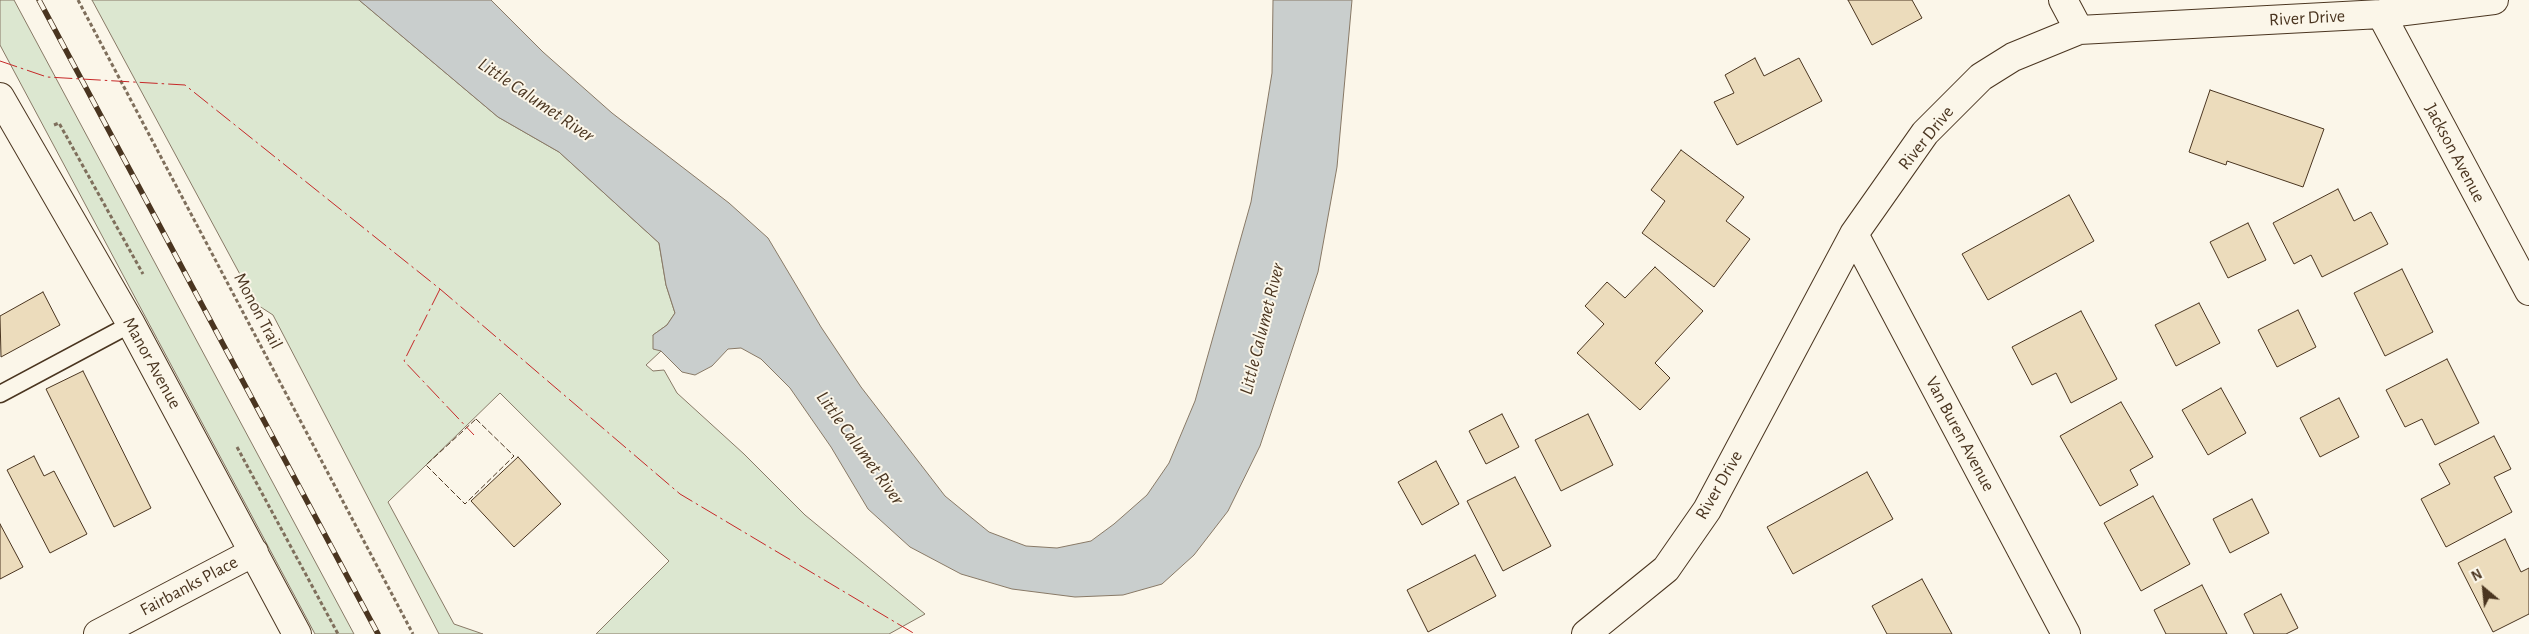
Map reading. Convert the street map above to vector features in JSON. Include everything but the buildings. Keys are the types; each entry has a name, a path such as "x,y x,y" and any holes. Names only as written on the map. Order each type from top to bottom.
{"street":[{"path":"2063,0 2079,30"},
{"name":"River Drive","path":"1586,634 1666,569 1707,510 1854,234 1925,133 1981,77 2014,57 2079,30 2381,14 2494,0"},
{"name":"Jackson Avenue","path":"2381,14 2529,292"},
{"name":"Manor Avenue","path":"0,97 131,324 297,634"},
{"name":"Van Buren Avenue","path":"1854,234 2066,634"},
{"name":"Fairbanks Place","path":"98,634 254,552"}],"lane":[{"path":"0,394 131,324"}],"path":[{"name":"Monon Trail","path":"78,0 413,634"}],"green space":[{"path":"0,0 14,0 354,634 315,634 0,45"},
{"path":"92,0 359,0 498,117 559,152 659,243 666,285 675,313 667,325 653,335 661,351 646,365 653,371 664,370 677,393 744,454 805,515 925,614 889,634 596,634 669,561 500,393 388,502 454,624 483,634 439,634 273,315 256,304"}],"water":[{"name":"Little Calumet River","path":"359,0 491,0 543,52 612,113 729,203 768,238 821,327 861,387 945,496 989,532 1026,546 1057,548 1091,541 1147,495 1169,463 1195,401 1251,202 1272,73 1273,0 1352,0 1337,167 1318,272 1260,446 1228,511 1194,555 1162,584 1123,595 1075,597 1012,589 961,574 910,547 868,509 831,447 790,388 761,359 741,348 728,349 712,366 695,375 682,372 661,351 653,349 653,335 667,325 675,313 666,285 659,243 559,152 498,117"}],"railway":[{"path":"39,0 378,634"}],"fence":[{"path":"476,419 514,456 465,504 426,465 476,419"}],"power":[{"path":"0,61 47,77 185,85 440,289 680,494 915,634"},
{"path":"440,289 404,361 474,435"}]}
